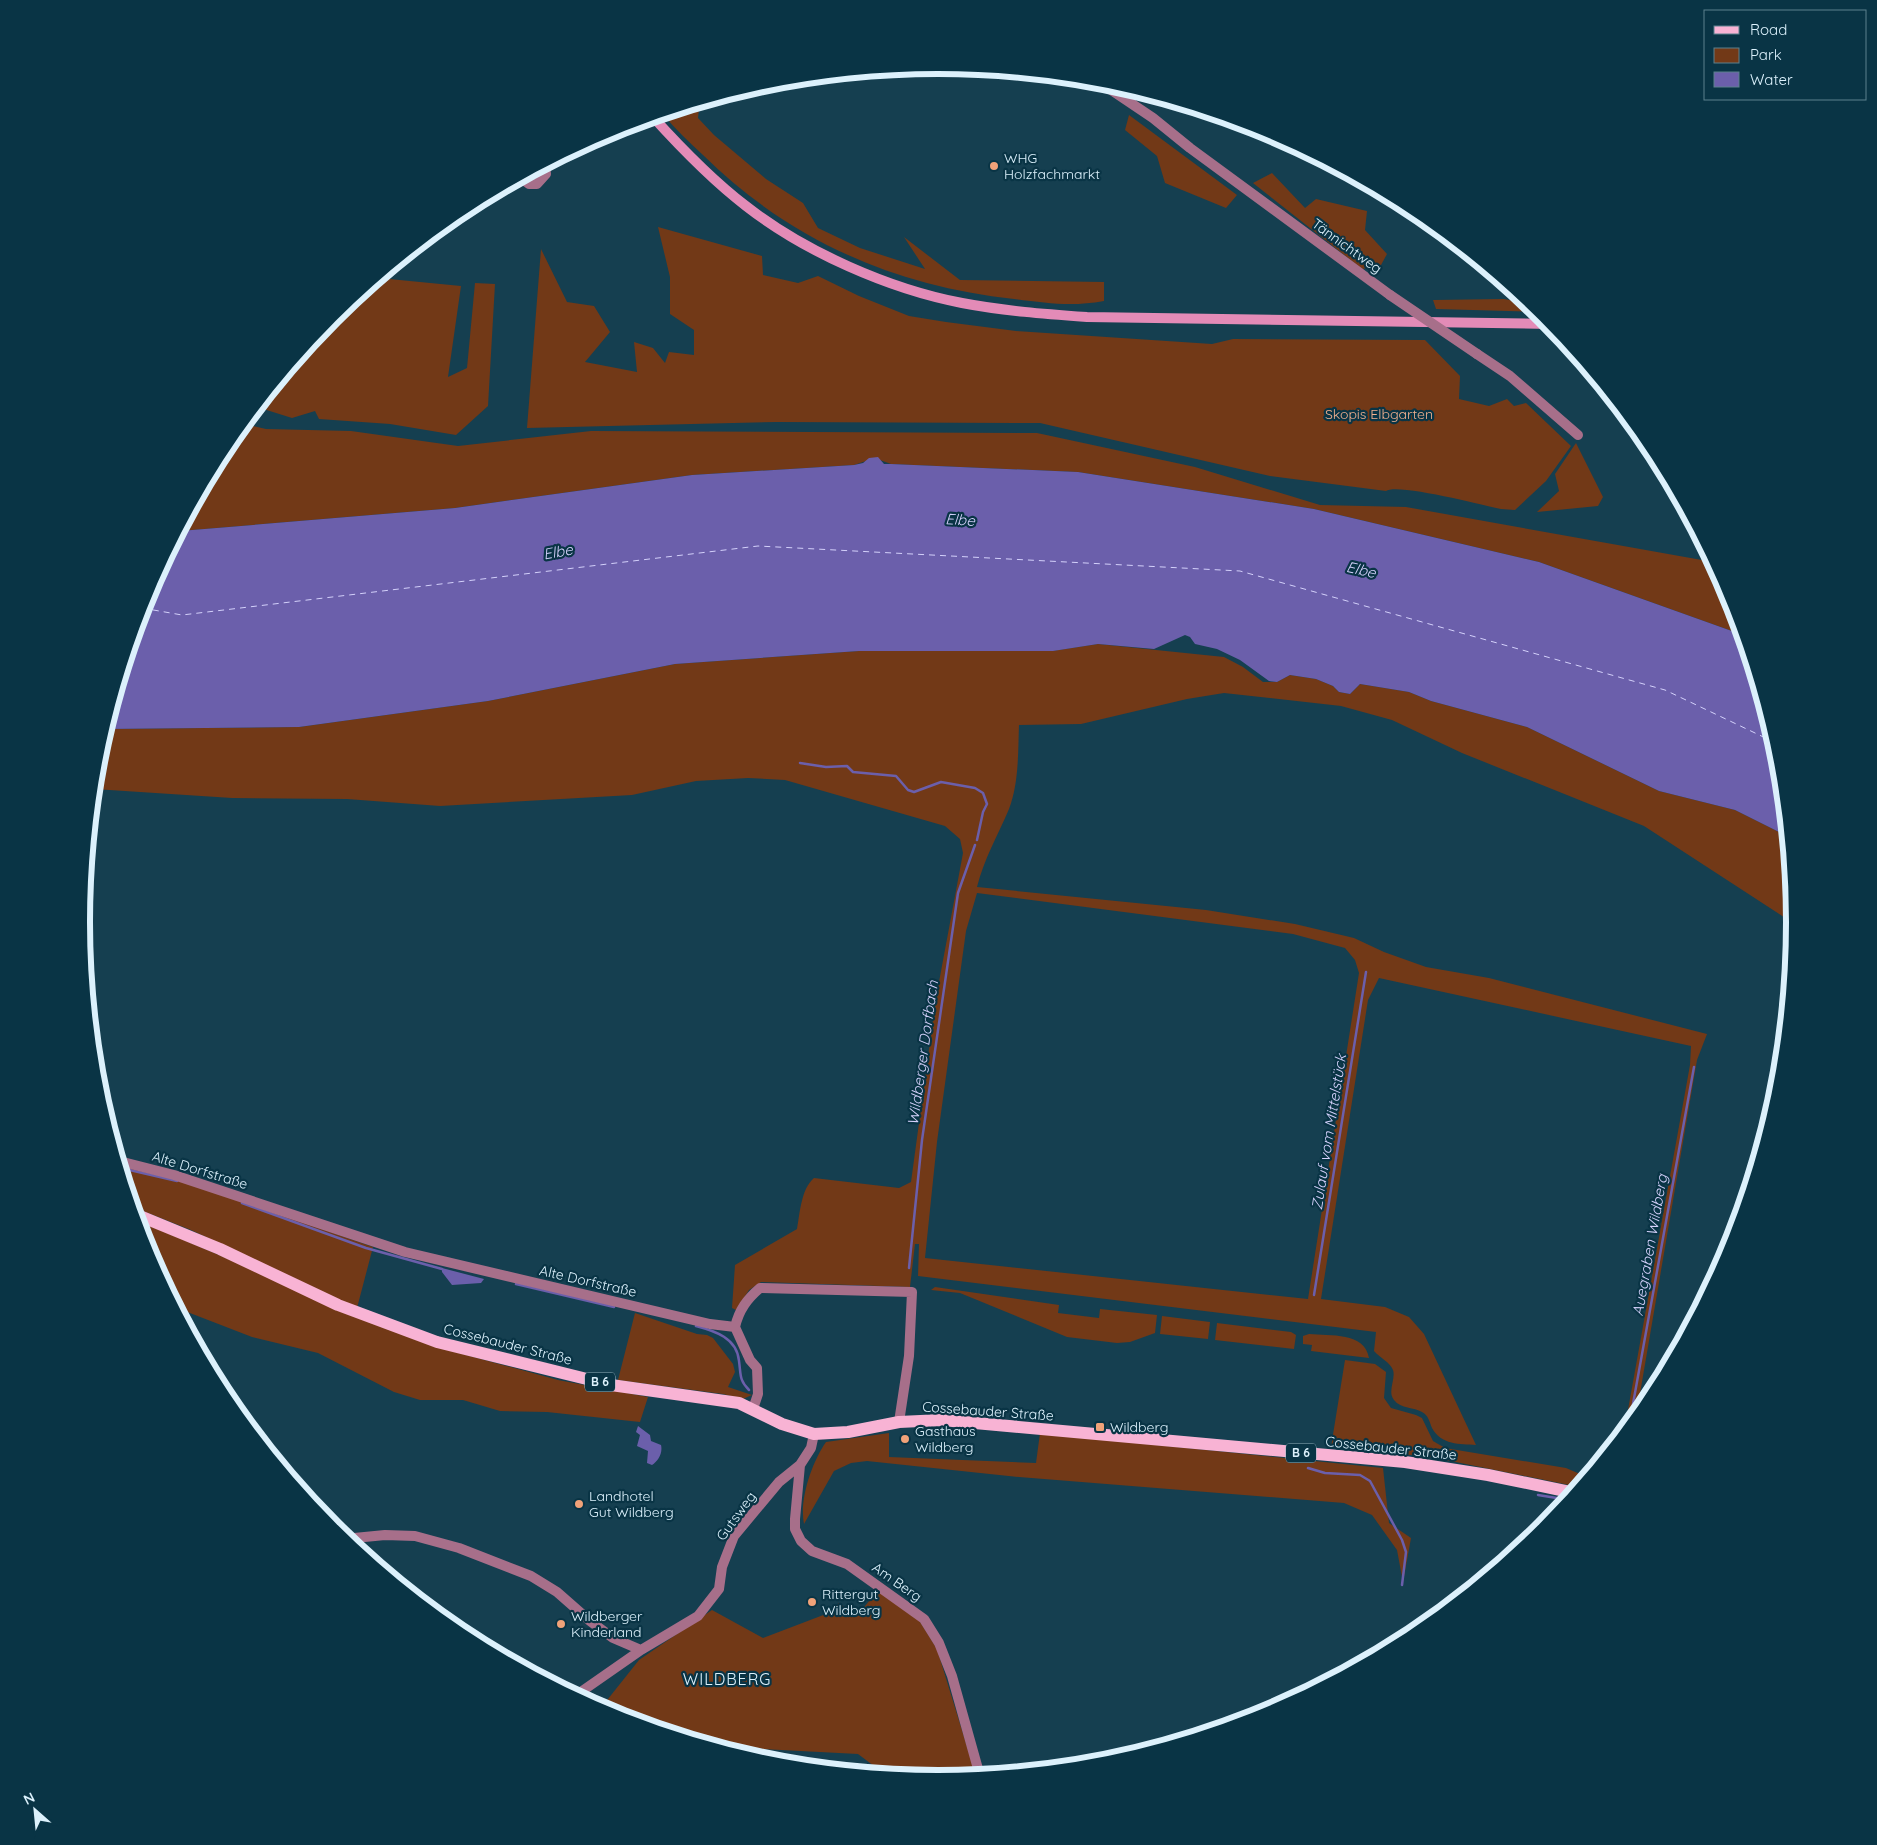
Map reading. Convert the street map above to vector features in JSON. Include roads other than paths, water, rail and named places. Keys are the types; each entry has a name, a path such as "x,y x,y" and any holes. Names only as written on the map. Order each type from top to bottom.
{"main road":[{"path":"658,122 692,160 746,207 802,244 867,273 961,303 1022,312 1087,317 1541,324"},
{"name":"Cossebauder Straße","path":"143,1217 220,1249 338,1305 438,1342 611,1385 724,1400 753,1409 782,1424 814,1434 848,1432 899,1422 942,1420 1405,1462 1488,1475 1568,1492"}],"street":[{"name":"Tännichtweg","path":"1115,93 1153,118 1190,148 1390,295 1510,376 1578,435"},
{"path":"525,181 528,184 537,184 546,174 546,170"},
{"name":"Alte Dorfstraße","path":"125,1163 174,1175 405,1252 710,1324 735,1327"},
{"path":"753,1409 758,1394 757,1368 750,1360 735,1327 738,1316 748,1298 760,1288 912,1292 909,1356 899,1422"},
{"name":"Gutsweg","path":"581,1692 641,1650 698,1616 720,1589 722,1567 734,1536 779,1482 800,1465 811,1448 814,1434"},
{"name":"Am Berg","path":"800,1465 795,1528 802,1542 812,1551 847,1564 924,1619 939,1643 952,1676 978,1770"},
{"path":"354,1538 385,1535 415,1536 458,1548 531,1576 558,1592 590,1621 613,1638 641,1650"}],"water":[{"name":"Elbe","path":"878,457 884,464 1078,472 1314,509 1539,562 1736,632 1758,703 1771,757 1782,833 1735,810 1659,791 1527,727 1431,701 1409,692 1360,684 1350,694 1339,692 1333,686 1316,679 1290,675 1277,682 1269,681 1240,660 1217,649 1195,644 1190,637 1185,635 1154,649 1098,644 1053,651 859,651 675,664 488,701 299,727 113,729 135,650 154,598 186,531 455,508 692,475 854,465 863,463 869,458"},
{"path":"442,1268 484,1279 481,1283 452,1285 442,1272"},
{"path":"638,1426 650,1435 651,1441 661,1445 660,1456 652,1465 647,1463 648,1451 637,1446 640,1435 636,1432"}],"waterway":[{"name":"Wildberger Dorfbach","path":"800,763 826,767 847,766 853,772 896,776 908,790 914,792 941,782 975,788 983,793 987,804 983,812 977,840"},
{"name":"Wildberger Dorfbach","path":"909,1268 922,1140 958,893 975,845"},
{"name":"Zulauf vom Mittelstück","path":"1314,1295 1366,972"},
{"name":"Auegraben Wildberg","path":"1632,1411 1694,1067"},
{"path":"127,1169 177,1181"},
{"path":"242,1203 366,1248 442,1269"},
{"path":"516,1284 614,1307"},
{"path":"696,1326 717,1333 730,1341 737,1353 742,1380 749,1390"},
{"name":"Zulauf vom Mittelstück","path":"1308,1468 1325,1473 1360,1475 1370,1481 1402,1540 1406,1552 1402,1585"},
{"path":"1538,1495 1561,1499"}],"place":[{"name":"WHG Holzfachmarkt","path":"994,166"},
{"name":"Wildberg","path":"1100,1427"},
{"name":"Gasthaus Wildberg","path":"905,1439"},
{"name":"Landhotel Gut Wildberg","path":"579,1504"},
{"name":"Rittergut Wildberg","path":"812,1602"},
{"name":"Wildberger Kinderland","path":"561,1624"}],"district":[{"name":"WILDBERG","path":"727,1679"}],"park label":[{"name":"Skopis Elbgarten","path":"1379,414"}]}
